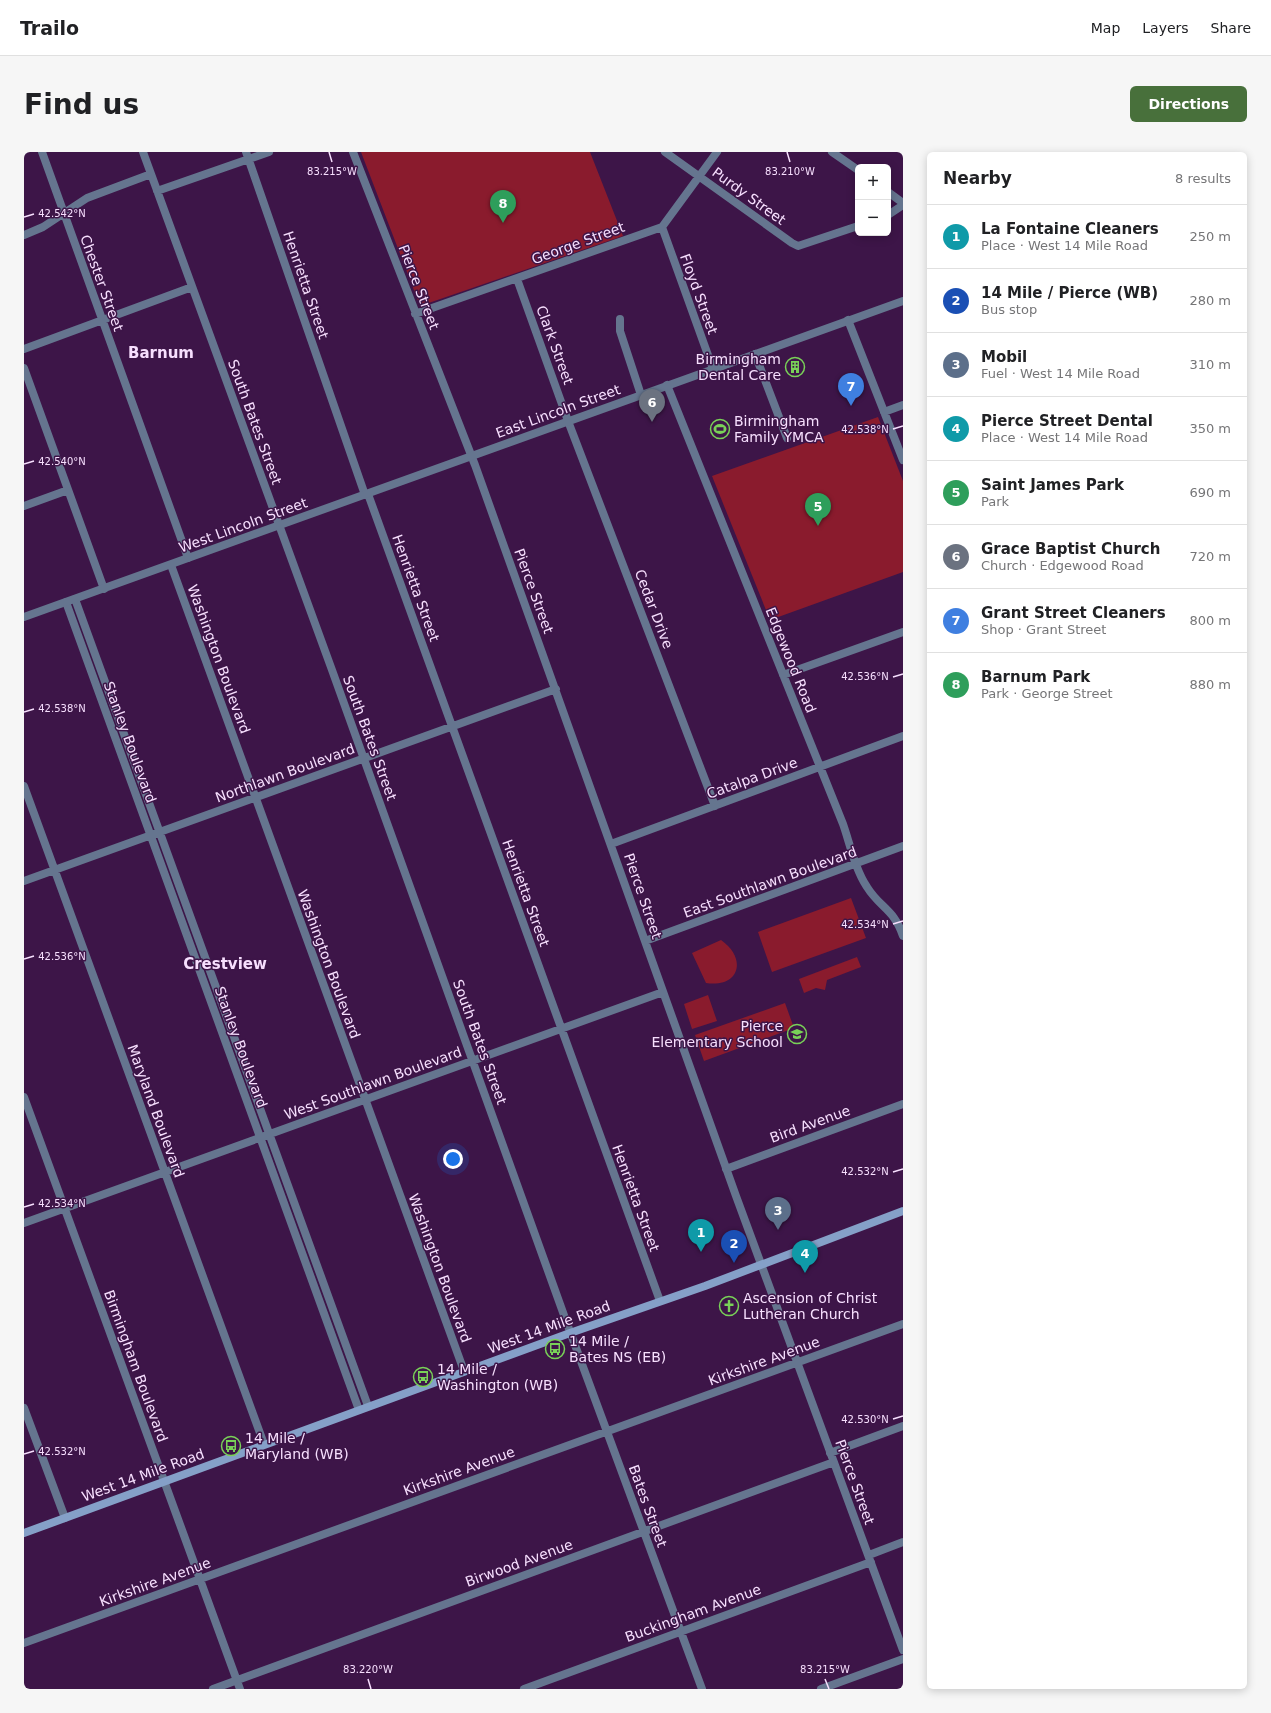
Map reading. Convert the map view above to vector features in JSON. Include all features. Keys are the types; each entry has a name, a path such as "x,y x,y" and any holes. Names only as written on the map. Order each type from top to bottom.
{"main road":[{"name":"West 14 Mile Road","path":"24,1533 464,1371 761,1265 903,1211"}],"street":[{"name":"Chester Street","path":"42,152 188,558"},
{"name":"South Bates Street","path":"143,152 278,526 332,670 362,758 570,1333"},
{"path":"157,191 248,156 269,152"},
{"name":"Pierce Street","path":"352,152 471,456 556,689 726,1169 903,1650"},
{"name":"Purdy Street","path":"665,152 798,246 855,227"},
{"path":"662,227 717,152"},
{"path":"832,152 855,168"},
{"name":"Henrietta Street","path":"248,156 367,494 660,1301"},
{"path":"24,235 43,227 63,212 87,198 151,174"},
{"path":"891,194 903,204 891,212"},
{"name":"George Street","path":"415,314 662,227"},
{"name":"Floyd Street","path":"662,227 713,369"},
{"name":"Clark Street","path":"517,279 568,421"},
{"path":"24,349 192,287"},
{"name":"East Lincoln Street","path":"471,456 903,301"},
{"path":"620,319 620,331 641,395"},
{"path":"848,320 903,460"},
{"path":"755,354 787,438"},
{"path":"24,368 104,589"},
{"name":"Edgewood Road","path":"667,385 843,824 857,864 868,889 894,916 903,936"},
{"path":"884,412 903,405"},
{"name":"Cedar Drive","path":"568,421 715,806"},
{"name":"West Lincoln Street","path":"24,618 471,456"},
{"path":"24,506 68,490"},
{"name":"Washington Boulevard","path":"171,565 464,1371"},
{"name":"Stanley Boulevard","path":"75,599 368,1406"},
{"name":"Stanley Boulevard","path":"66,602 359,1410"},
{"path":"783,675 903,632"},
{"name":"Northlawn Boulevard","path":"24,881 556,689"},
{"path":"112,730 121,727"},
{"name":"Catalpa Drive","path":"611,844 903,736"},
{"name":"Maryland Boulevard","path":"24,786 264,1444"},
{"name":"East Southlawn Boulevard","path":"645,941 903,846"},
{"path":"204,982 213,978"},
{"name":"West Southlawn Boulevard","path":"24,1223 663,992"},
{"name":"Birmingham Boulevard","path":"24,1097 240,1689"},
{"name":"Bird Avenue","path":"726,1169 903,1104"},
{"path":"308,1271 317,1268"},
{"name":"Kirkshire Avenue","path":"24,1643 903,1324"},
{"name":"Bates Street","path":"570,1333 702,1689"},
{"path":"24,1408 65,1518"},
{"path":"830,1453 903,1426"},
{"name":"Birwood Avenue","path":"213,1689 834,1462"},
{"name":"Buckingham Avenue","path":"524,1689 681,1632 870,1558 903,1542"},
{"path":"821,1689 903,1658"}],"shaded area":[{"path":"361,152 590,152 623,236 420,306"},
{"path":"878,417 903,481 903,572 770,620 712,476"},
{"path":"851,898 866,938 772,972 758,932"},
{"path":"721,940 735,955 737,963 736,970 732,977 726,981 706,983 692,953"},
{"path":"857,957 861,967 827,980 825,990 816,988 804,993 799,979"},
{"path":"708,995 717,1021 692,1029 684,1004"},
{"path":"785,1003 794,1028 704,1061 695,1035"}],"place":[{"name":"Barnum Park","path":"503,223"},
{"name":"Birmingham Dental Care","path":"795,367"},
{"name":"Grant Street Cleaners","path":"851,406"},
{"name":"Grace Baptist Church","path":"652,422"},
{"name":"Birmingham Family YMCA","path":"720,429"},
{"name":"Saint James Park","path":"818,526"},
{"name":"Pierce Elementary School","path":"797,1034"},
{"name":"Mobil","path":"778,1230"},
{"name":"La Fontaine Cleaners","path":"701,1252"},
{"name":"14 Mile / Pierce (WB)","path":"734,1263"},
{"name":"Pierce Street Dental","path":"805,1273"},
{"name":"Ascension of Christ Lutheran Church","path":"729,1306"},
{"name":"14 Mile / Bates NS (EB)","path":"555,1349"},
{"name":"14 Mile / Washington (WB)","path":"423,1377"},
{"name":"14 Mile / Maryland (WB)","path":"231,1446"}],"district":[{"name":"Barnum","path":"161,353"},
{"name":"Crestview","path":"225,964"}]}
